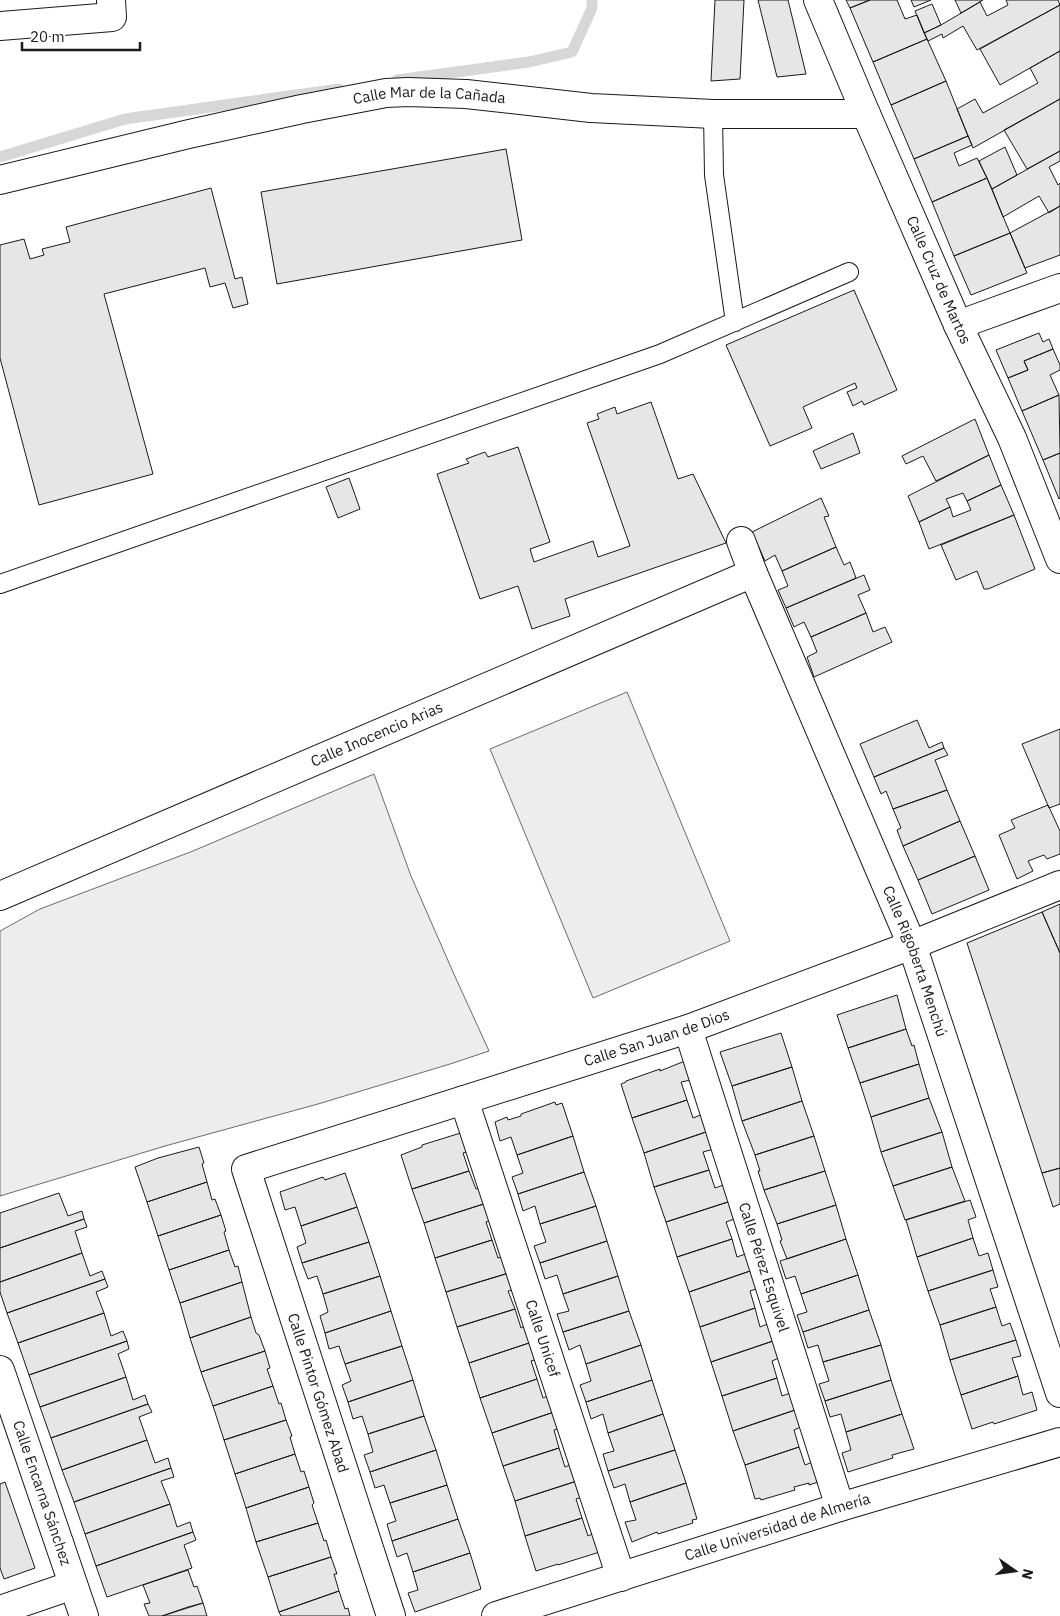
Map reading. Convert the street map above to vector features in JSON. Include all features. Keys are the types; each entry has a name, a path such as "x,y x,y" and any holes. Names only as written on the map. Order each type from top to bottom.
{"street":[{"name":"Calle Cruz de Martos","path":"818,0 958,325 1012,438 1060,559"},
{"path":"0,26 111,9"},
{"name":"Calle Mar de la Cañada","path":"0,180 189,134 386,93 466,94 591,108 713,114 866,114"},
{"path":"958,325 1060,288"},
{"name":"Calle Rigoberta Menchú","path":"741,541 912,945 1060,1393"},
{"name":"Calle Inocencio Arias","path":"0,896 753,573"},
{"name":"Calle San Juan de Dios","path":"246,1169 688,1029 912,945 1060,885"},
{"name":"Calle Pérez Esquivel","path":"688,1029 840,1506"},
{"name":"Calle Unicef","path":"464,1100 621,1577"},
{"name":"Calle Pintor Gómez Abad","path":"246,1169 391,1616"},
{"name":"Calle Encarna Sánchez","path":"0,1370 84,1616"},
{"name":"Calle Universidad de Almería","path":"496,1616 840,1506 1060,1442"},
{"path":"0,1610 73,1585"}],"lane":[{"path":"713,114 714,175 734,322"},
{"path":"0,584 660,354 849,272"}],"shaded area":[{"path":"627,692 730,941 593,998 490,749"},
{"path":"374,774 411,876 489,1051 318,1104 165,1146 0,1196 0,931 40,909 193,851"}],"building":[{"path":"715,0 744,0 740,79 711,81"},
{"path":"758,0 788,0 806,74 777,77"},
{"path":"846,0 870,0 850,8"},
{"path":"870,0 897,0 905,19 917,15 927,39 873,62 850,8"},
{"path":"911,0 931,0 914,7"},
{"path":"955,0 983,0 961,13"},
{"path":"1006,0 1058,0 1060,5 977,50 963,26 943,38 942,34 928,41 924,33 980,2 987,16 1008,5"},
{"path":"932,4 941,25 924,33 915,11"},
{"path":"1060,5 1060,51 1000,85 980,49"},
{"path":"927,39 946,81 891,105 873,62"},
{"path":"1060,51 1060,99 973,148 957,109 975,99 983,113 1038,83 1030,68"},
{"path":"946,81 968,136 914,159 891,105"},
{"path":"1060,99 1060,151 1027,169 1004,130"},
{"path":"968,136 972,145 954,153 959,166 977,158 987,178 932,202 914,159"},
{"path":"1005,147 1017,175 992,189 979,161"},
{"path":"506,149 522,240 277,284 261,192"},
{"path":"1060,151 1060,161 1049,167 1058,185 1060,183 1060,206 1049,213 1039,196 1003,217 992,189"},
{"path":"987,178 1010,233 954,256 932,202"},
{"path":"211,188 235,279 242,277 248,304 233,308 225,283 210,287 205,268 104,294 153,474 39,505 0,358 0,245 24,239 30,259 44,255 42,249 70,242 66,227"},
{"path":"1060,206 1060,255 1025,268 1010,233"},
{"path":"1010,233 1027,273 971,295 954,256"},
{"path":"854,290 897,390 864,405 862,401 853,406 847,392 857,388 855,383 803,407 812,428 770,446 726,345"},
{"path":"1039,333 1043,342 1049,339 1053,349 1024,361 1028,370 1008,378 996,350"},
{"path":"1053,349 1060,365 1060,370 1050,375 1059,395 1022,411 1008,378 1028,370 1024,361"},
{"path":"1059,395 1060,453 1043,460 1022,411"},
{"path":"651,402 678,479 693,474 726,543 565,599 570,616 532,629 518,586 480,599 437,474 469,463 466,459 485,452 488,457 518,447 550,542 530,549 534,562 593,541 598,557 630,546 587,423 599,419 597,414 615,407 617,414"},
{"path":"975,419 989,455 936,481 923,456 906,464 902,456"},
{"path":"853,433 860,453 821,469 813,451"},
{"path":"1060,453 1060,498 1059,499 1043,460"},
{"path":"989,455 1001,485 967,501 963,493 946,499 950,507 919,522 908,496"},
{"path":"349,478 360,509 338,518 326,487"},
{"path":"1001,485 1014,515 929,549 919,522 950,507 953,517 971,510 967,501"},
{"path":"821,498 829,516 824,517 836,547 782,571 775,555 765,561 752,532"},
{"path":"1014,515 1035,569 988,589 984,589 977,571 956,580 941,545"},
{"path":"836,547 844,565 850,562 856,578 786,608 778,590 788,586 782,571"},
{"path":"864,575 870,590 858,595 866,613 811,637 804,622 794,627 786,608"},
{"path":"866,613 873,632 885,627 892,642 814,677 807,657 817,652 811,637"},
{"path":"917,720 929,748 942,742 944,748 874,777 860,744"},
{"path":"1060,729 1060,804 1049,808 1022,744"},
{"path":"944,748 948,755 935,760 947,790 893,809 886,791 881,794 874,777"},
{"path":"947,790 960,821 903,846 897,830 901,828 893,809"},
{"path":"1048,805 1060,831 1060,854 1047,859 1044,855 1028,861 1033,871 1017,879 999,835 1015,828 1011,820"},
{"path":"960,821 975,856 918,880 903,846"},
{"path":"975,856 989,890 932,914 918,880"},
{"path":"1060,904 1060,953 1042,912"},
{"path":"1042,912 1060,953 1060,1168 1042,1173 967,943"},
{"path":"897,995 906,1029 848,1048 837,1015"},
{"path":"906,1029 912,1046 914,1045 919,1064 860,1083 848,1048"},
{"path":"781,1033 792,1067 732,1086 720,1052"},
{"path":"685,1061 691,1080 681,1082 687,1100 632,1118 621,1084"},
{"path":"919,1064 929,1098 871,1117 860,1083"},
{"path":"792,1067 802,1101 742,1121 732,1086"},
{"path":"929,1098 942,1132 881,1152 871,1117"},
{"path":"687,1100 693,1118 703,1114 709,1131 644,1153 632,1118"},
{"path":"802,1101 814,1136 755,1155 742,1121"},
{"path":"555,1102 556,1105 562,1103 573,1136 517,1155 511,1137 500,1141 495,1122 507,1117 508,1120 521,1116 521,1114"},
{"path":"467,1131 473,1150 463,1153 469,1171 412,1189 401,1155 422,1147 422,1145"},
{"path":"709,1131 714,1149 703,1152 709,1170 654,1187 644,1153"},
{"path":"942,1132 952,1167 893,1186 881,1152"},
{"path":"573,1136 584,1172 518,1194 512,1177 523,1173 517,1155"},
{"path":"814,1136 825,1171 764,1190 755,1155"},
{"path":"199,1147 207,1182 147,1202 135,1167 158,1158"},
{"path":"952,1167 965,1201 905,1220 893,1186"},
{"path":"1060,1168 1060,1204 1053,1207 1042,1173"},
{"path":"709,1170 715,1188 726,1184 731,1201 666,1222 654,1187"},
{"path":"469,1171 476,1189 485,1186 490,1202 424,1223 412,1189"},
{"path":"825,1171 836,1205 777,1224 764,1190"},
{"path":"584,1172 596,1206 540,1224 535,1206 523,1211 518,1194"},
{"path":"345,1173 357,1207 301,1226 295,1207 285,1210 280,1192 323,1177 325,1180"},
{"path":"207,1182 212,1200 215,1199 221,1215 158,1236 147,1202"},
{"path":"59,1193 68,1216 82,1211 84,1219 0,1248 0,1213"},
{"path":"970,1200 976,1217 968,1220 973,1238 917,1257 906,1220"},
{"path":"731,1201 737,1218 726,1222 732,1239 677,1257 666,1222"},
{"path":"490,1202 495,1219 486,1222 492,1240 435,1258 424,1223"},
{"path":"836,1205 846,1239 787,1259 780,1241 782,1240 777,1224"},
{"path":"596,1206 607,1241 540,1263 534,1246 546,1242 540,1224"},
{"path":"357,1207 369,1242 302,1263 297,1247 306,1243 301,1226"},
{"path":"221,1215 229,1250 169,1270 158,1236"},
{"path":"84,1219 87,1227 75,1231 82,1253 0,1282 0,1248"},
{"path":"973,1238 979,1256 988,1253 993,1270 928,1291 917,1257"},
{"path":"732,1239 737,1257 748,1253 753,1270 689,1292 677,1257"},
{"path":"846,1239 858,1275 801,1294 795,1276 786,1279 780,1261"},
{"path":"492,1240 498,1258 507,1255 512,1272 446,1292 435,1258"},
{"path":"607,1241 618,1276 563,1294 557,1275 545,1279 540,1263"},
{"path":"369,1242 380,1276 323,1294 317,1276 308,1279 302,1263"},
{"path":"229,1250 235,1267 238,1266 242,1282 180,1303 169,1270"},
{"path":"82,1253 90,1276 102,1271 105,1279 7,1313 0,1292 0,1282"},
{"path":"753,1270 759,1288 750,1291 755,1308 700,1327 689,1292"},
{"path":"993,1270 998,1287 990,1289 996,1307 940,1325 928,1291"},
{"path":"512,1272 518,1289 508,1291 515,1309 457,1327 446,1292"},
{"path":"858,1275 869,1310 803,1332 797,1315 807,1312 801,1294"},
{"path":"380,1276 391,1311 325,1333 320,1316 328,1312 323,1294"},
{"path":"618,1276 629,1311 563,1332 557,1314 569,1311 563,1294"},
{"path":"105,1279 108,1287 96,1292 104,1313 18,1343 7,1313"},
{"path":"242,1282 251,1317 190,1338 180,1303"},
{"path":"996,1307 1002,1326 1010,1323 1016,1340 950,1360 940,1325"},
{"path":"755,1308 760,1327 770,1323 776,1340 711,1362 700,1327"},
{"path":"515,1309 521,1328 529,1324 535,1341 469,1363 457,1327"},
{"path":"869,1310 881,1345 823,1362 818,1345 808,1348 803,1332"},
{"path":"391,1311 402,1346 345,1364 339,1346 329,1349 325,1333"},
{"path":"629,1311 641,1345 586,1364 580,1345 569,1350 563,1332"},
{"path":"104,1313 111,1336 123,1331 127,1341 29,1375 18,1343"},
{"path":"251,1317 265,1351 201,1372 190,1338"},
{"path":"776,1340 781,1357 772,1361 777,1378 722,1396 711,1362"},
{"path":"1016,1340 1021,1356 1012,1358 1018,1376 961,1395 950,1360"},
{"path":"127,1341 129,1349 118,1354 126,1377 40,1407 29,1375"},
{"path":"535,1341 540,1358 531,1361 537,1379 480,1398 469,1363"},
{"path":"641,1345 652,1380 586,1402 580,1385 591,1381 586,1364"},
{"path":"881,1345 891,1380 825,1401 819,1384 829,1381 823,1362"},
{"path":"402,1346 413,1380 348,1402 342,1385 351,1381 345,1364"},
{"path":"265,1351 270,1368 267,1369 273,1386 213,1406 201,1372"},
{"path":"1018,1376 1023,1395 1032,1392 1037,1410 972,1429 961,1395"},
{"path":"126,1377 133,1400 145,1395 148,1404 51,1438 40,1407"},
{"path":"777,1378 782,1396 793,1392 798,1409 733,1431 722,1396"},
{"path":"537,1379 543,1398 552,1394 557,1411 492,1433 480,1398"},
{"path":"413,1380 424,1416 368,1434 362,1416 353,1419 348,1402"},
{"path":"652,1380 663,1414 608,1433 603,1414 591,1419 586,1402"},
{"path":"891,1380 902,1414 846,1432 841,1414 830,1417 825,1401"},
{"path":"273,1386 286,1420 224,1440 213,1406"},
{"path":"148,1404 152,1412 139,1417 147,1440 62,1470 51,1438"},
{"path":"798,1409 803,1426 794,1430 799,1447 745,1465 733,1431"},
{"path":"557,1411 562,1428 554,1430 559,1448 503,1466 492,1433"},
{"path":"663,1414 675,1450 608,1471 603,1454 614,1451 608,1433"},
{"path":"902,1414 914,1449 892,1455 893,1458 848,1472 842,1453 851,1450 846,1432"},
{"path":"424,1416 436,1450 370,1472 364,1455 373,1452 368,1434"},
{"path":"286,1420 292,1436 290,1437 295,1454 235,1474 224,1440"},
{"path":"147,1440 155,1463 168,1458 171,1468 74,1502 62,1470"},
{"path":"799,1447 805,1465 815,1461 821,1481 794,1487 795,1490 761,1500 760,1498 755,1499 745,1465"},
{"path":"559,1448 565,1467 574,1463 580,1480 515,1501 503,1466"},
{"path":"436,1450 447,1485 390,1503 384,1485 375,1488 370,1472"},
{"path":"675,1450 686,1483 630,1502 625,1484 614,1488 608,1471"},
{"path":"295,1454 301,1472 304,1471 309,1487 246,1508 235,1474"},
{"path":"171,1468 174,1477 161,1481 170,1504 85,1534 74,1502"},
{"path":"580,1480 585,1496 576,1499 582,1518 525,1536 515,1501"},
{"path":"5,1482 35,1568 4,1579 0,1568 0,1484"},
{"path":"686,1483 697,1519 692,1520 693,1523 658,1534 657,1532 632,1542 625,1522 636,1520 630,1502"},
{"path":"447,1485 458,1519 392,1541 387,1524 396,1521 390,1503"},
{"path":"309,1487 318,1523 256,1542 246,1508"},
{"path":"170,1504 177,1527 190,1522 193,1532 96,1566 85,1534"},
{"path":"582,1518 588,1536 596,1532 603,1551 536,1571 525,1536"},
{"path":"458,1519 470,1553 413,1572 407,1553 397,1557 392,1541"},
{"path":"318,1523 331,1557 268,1577 256,1542"},
{"path":"193,1532 196,1540 184,1545 192,1568 107,1597 96,1566"},
{"path":"470,1553 481,1589 415,1612 408,1593 418,1590 413,1572"},
{"path":"331,1557 337,1574 334,1574 339,1591 279,1612 268,1577"},
{"path":"188,1570 194,1587 197,1586 203,1603 162,1616 149,1616 144,1604 150,1603 143,1585"},
{"path":"339,1591 345,1609 348,1608 350,1616 281,1616 279,1612"},
{"path":"203,1603 207,1616 162,1616 188,1607"}],"waterway":[{"path":"397,80 529,62 572,52 592,8 592,0"},
{"path":"0,157 125,119 339,89"}]}
